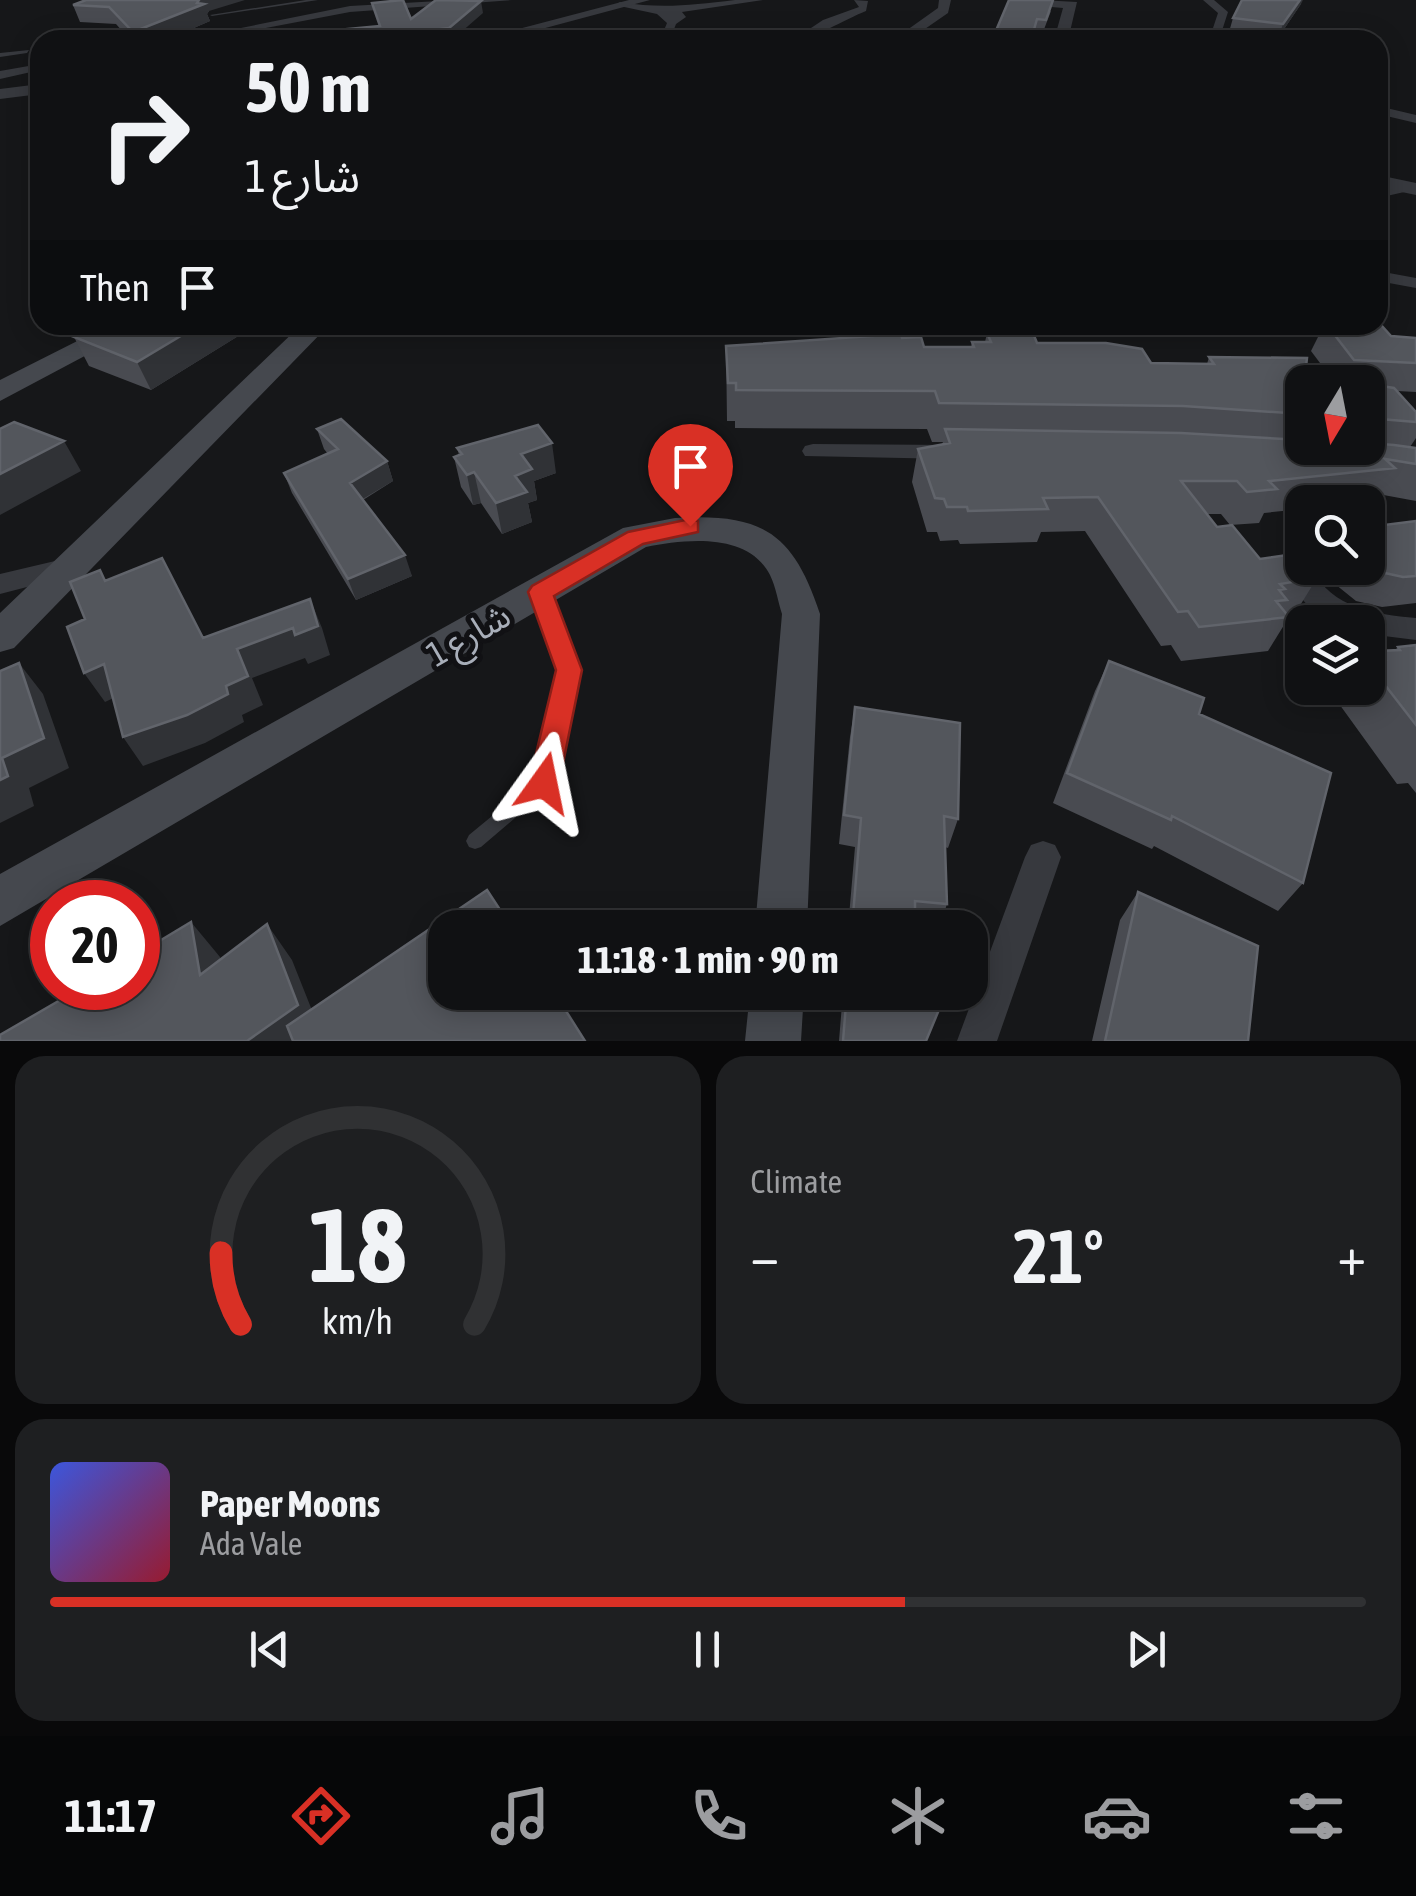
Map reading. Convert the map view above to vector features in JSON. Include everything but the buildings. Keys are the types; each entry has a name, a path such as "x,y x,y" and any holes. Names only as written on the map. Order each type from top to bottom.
{"main road":[{"path":"0,392 111,335"},
{"path":"0,636 306,335"},
{"name":"شارع 1","path":"0,901 636,538 690,526 732,532 768,551 785,568 801,614 782,910"},
{"path":"774,1041 775,1010"}],"street":[{"path":"239,30 350,9 507,0"},
{"path":"539,30 644,0"},
{"path":"656,0 680,10"},
{"path":"660,12 758,0"},
{"path":"814,30 863,8 865,3 859,0"},
{"path":"915,30 944,10 945,0"},
{"path":"1208,0 1223,12 1217,30"},
{"path":"1058,4 1060,30"},
{"path":"620,5 660,12 672,22"},
{"path":"669,30 681,16 680,10"},
{"path":"0,74 30,69"},
{"path":"0,94 30,90"},
{"path":"1388,114 1416,119"},
{"path":"1388,278 1416,283"},
{"path":"813,451 977,452"},
{"path":"0,584 72,566"},
{"path":"1309,585 1328,605"},
{"path":"1385,625 1416,628"},
{"path":"977,1041 1043,857"}],"lane":[{"path":"212,11 316,0"},
{"path":"387,0 415,5"},
{"path":"0,56 27,51"},
{"path":"475,841 544,783 569,670 540,592"}],"route":[{"path":"544,783 569,670 540,592 636,538 690,526"}]}
